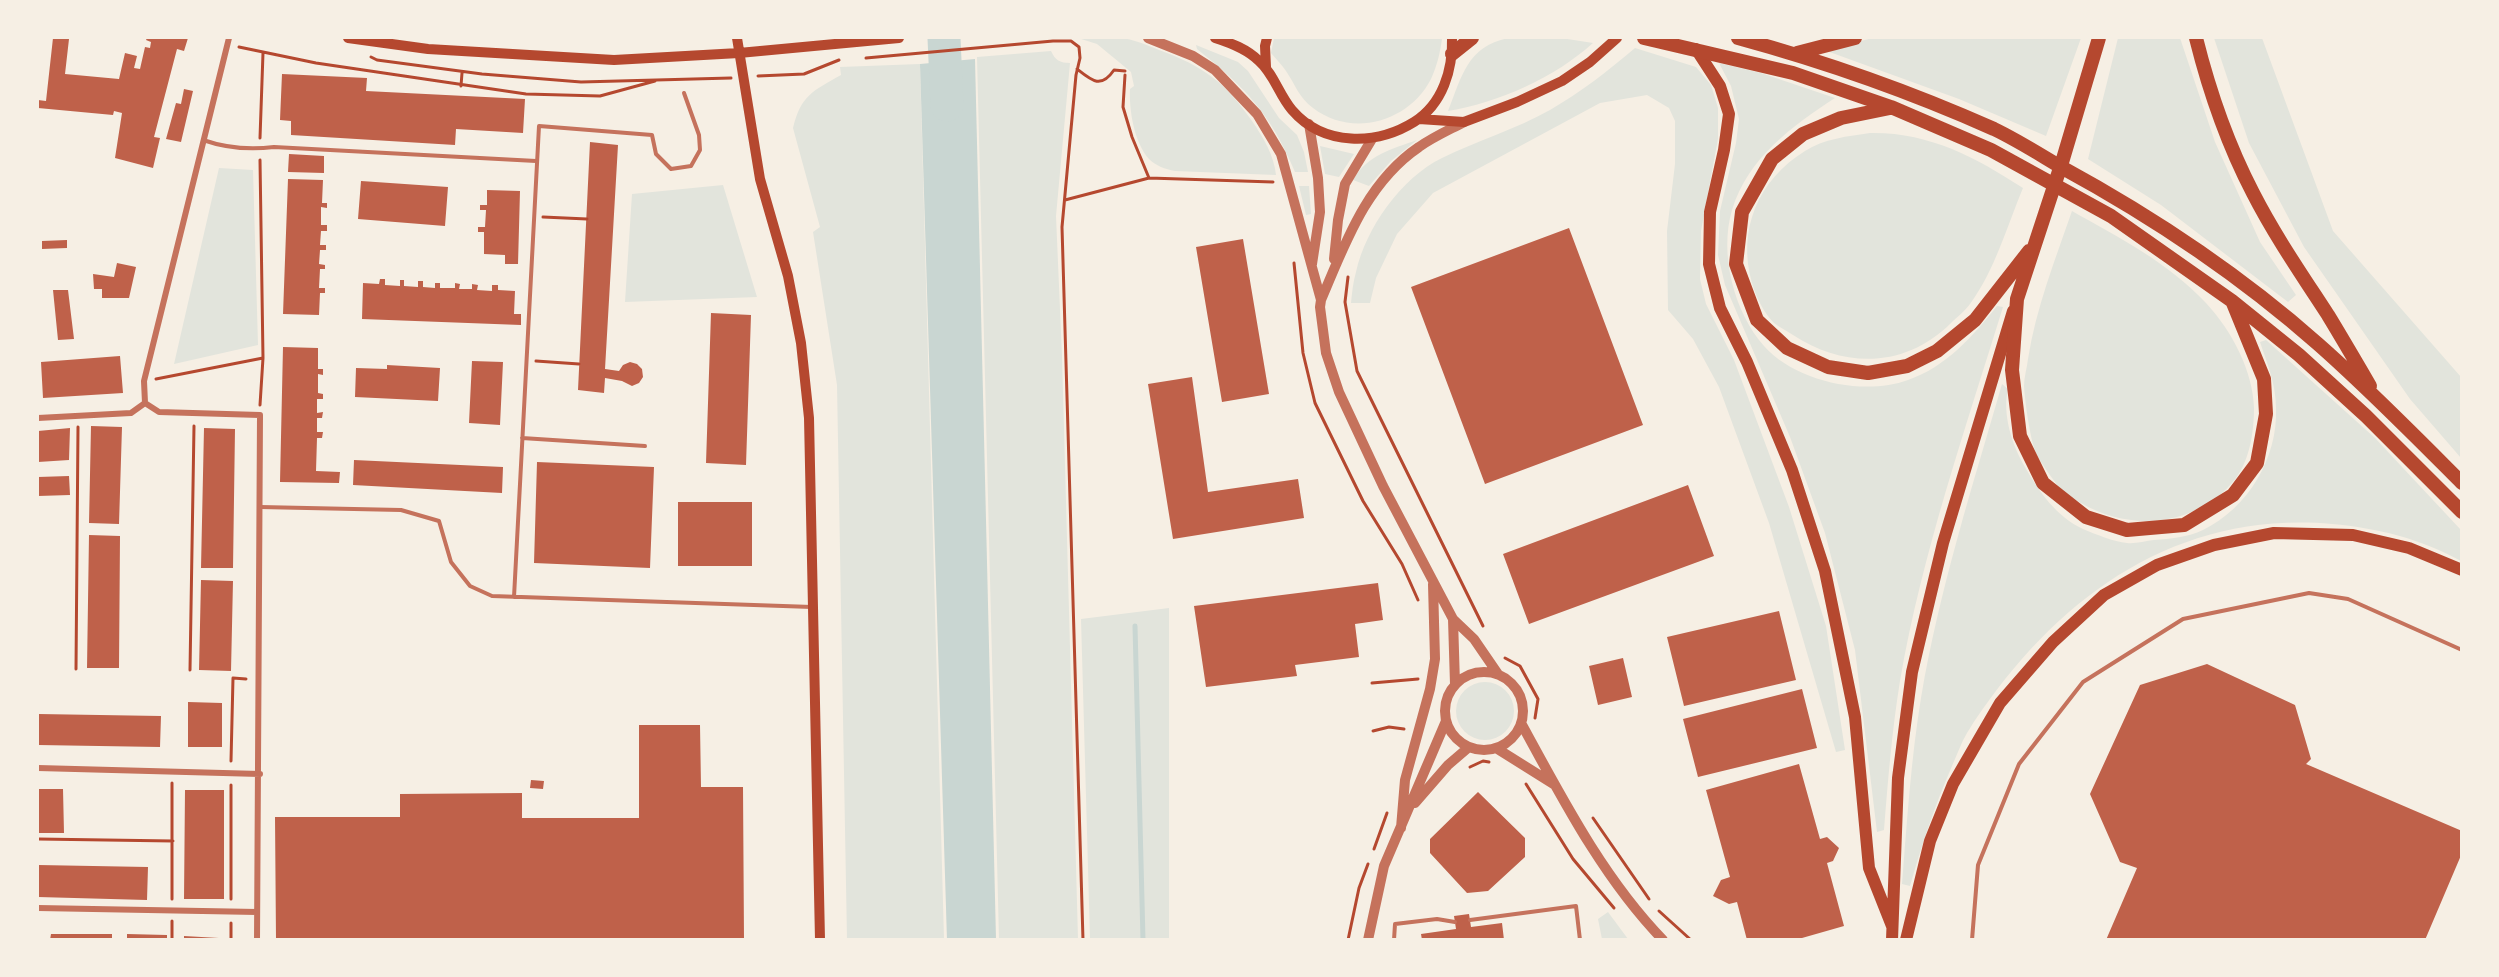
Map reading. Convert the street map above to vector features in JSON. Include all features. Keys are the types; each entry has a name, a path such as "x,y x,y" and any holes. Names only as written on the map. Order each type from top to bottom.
{"highway":[{"path":"1452,54 1472,38"},
{"path":"1648,38 1793,73 1891,107 1991,150 2111,216 2232,301 2299,355 2366,416 2462,512"},
{"path":"1738,38 1796,53 1890,87 1995,130 2110,193 2161,224 2223,268 2317,343 2377,398 2462,483"},
{"path":"1796,53 1855,38"},
{"path":"2099,38 2063,159 2017,299 2012,370 2020,436 2043,483 2086,517 2127,530 2184,525 2233,495 2257,463 2266,414 2264,379 2232,301"},
{"path":"2196,38 2225,128 2252,192 2290,259 2329,316 2377,398"},
{"path":"1891,107 1841,118 1803,134 1772,159 1742,212 1736,264 1757,320 1764,327 1788,348 1828,366 1868,373 1907,366 1937,351 1975,320 2036,242"}],"main road":[{"path":"348,38 429,49 614,60 739,53 899,38"},
{"path":"737,38 760,179 788,276 801,344 808,418 820,939"},
{"path":"1215,38 1249,52 1266,68 1293,111 1309,124 1350,139 1372,139 1397,132 1419,119 1443,89 1452,54 1452,38"},
{"path":"1266,68 1267,38"},
{"path":"1419,119 1464,122 1517,102 1562,81 1590,62 1617,38"},
{"path":"1696,49 1720,86 1729,114 1724,150 1710,213 1709,264 1720,308 1747,362 1792,470 1825,571 1855,717 1869,868 1892,926"},
{"path":"1892,939 1898,778 1912,672 1943,543 2017,299"},
{"path":"1906,939 1930,841 1953,784 1976,744 2000,703 2053,642 2104,595 2157,565 2214,545 2274,533 2353,535 2409,548 2462,570"}],"street":[{"path":"1148,38 1193,56 1215,70 1257,114 1281,154 1321,300 1326,353 1339,392 1383,486 1453,619 1474,639 1498,674"},
{"path":"145,403 144,381 202,140 229,41"},
{"path":"1321,300 1351,228 1392,169 1419,147 1464,122"},
{"path":"1309,124 1318,178 1320,212 1311,269"},
{"path":"1333,271 1338,220 1345,184 1372,139"},
{"path":"145,403 159,412 260,415 260,774 257,939"},
{"path":"38,418 130,413 145,403"},
{"path":"1401,828 1405,780 1430,689 1435,659 1433,581"},
{"path":"1453,619 1455,684"},
{"path":"1368,939 1384,866 1446,721 1446,702 1455,684 1475,672 1498,674 1507,679 1520,695 1523,713 1521,723 1516,734 1507,743 1496,748 1482,750 1469,747 1455,737 1446,721"},
{"path":"1521,723 1555,786 1597,855 1649,925 1663,939"},
{"path":"1409,810 1448,765 1469,747"},
{"path":"1496,748 1555,786"},
{"path":"38,768 260,774"},
{"path":"38,909 257,912"}],"lane":[{"path":"514,597 538,126 652,135 656,154 671,169 691,166 700,150 699,135 684,93"},
{"path":"202,140 219,146 260,149 274,147 536,161"},
{"path":"522,438 645,446"},
{"path":"260,507 401,510 439,521 451,562 470,586 492,596 813,607"},
{"path":"1972,939 1978,865 2019,764 2083,682 2183,619 2309,593 2348,599 2462,650"},
{"path":"1470,920 1576,906 1580,939"},
{"path":"1394,939 1395,924 1437,919 1455,922"}],"path":[{"path":"229,41 263,53 461,86 526,93 600,96 634,89 659,80"},
{"path":"859,58 1053,41 1071,41 1079,47 1080,58 1077,69 1062,227 1083,939"},
{"path":"260,415 263,358 260,149 263,53"},
{"path":"368,55 377,60 482,74 615,83 804,75 836,60 847,59"},
{"path":"1077,69 1090,79 1102,82 1107,80 1114,70 1125,73 1124,106 1132,137 1149,178"},
{"path":"461,86 462,74"},
{"path":"1065,200 1149,178 1276,182"},
{"path":"532,217 586,219"},
{"path":"1294,258 1303,353 1315,403 1363,501 1402,564 1420,604"},
{"path":"1349,274 1345,302 1357,371 1487,635"},
{"path":"144,381 263,358"},
{"path":"525,361 579,364"},
{"path":"190,670 194,413"},
{"path":"76,669 78,416"},
{"path":"1504,657 1520,666 1538,699 1534,728"},
{"path":"231,939 230,773 233,678 260,679"},
{"path":"1372,683 1422,678 1421,686"},
{"path":"1373,731 1389,727 1408,730 1406,736"},
{"path":"172,772 172,939"},
{"path":"1522,778 1573,859 1616,910"},
{"path":"1348,939 1359,888 1387,813 1388,802"},
{"path":"1592,817 1649,900"},
{"path":"38,839 173,841"},
{"path":"1655,908 1690,939"}],"shaded area":[{"path":"1110,37 1135,41 1175,56 1201,69 1222,86 1242,107 1264,140 1276,175 1175,171 1155,164 1144,152 1136,135 1130,106 1130,89 1134,86 1131,72 1097,44 1078,38"},
{"path":"1274,38 1442,39 1435,69 1421,94 1409,106 1394,115 1378,121 1362,123 1345,122 1328,117 1308,104 1271,53"},
{"path":"1508,38 1561,38 1593,43 1578,56 1544,78 1525,87 1468,107 1448,111 1462,75 1475,56 1494,42"},
{"path":"1873,38 2081,38 2046,136 1959,99 1824,50"},
{"path":"2118,38 2180,38 2215,142 2260,242 2296,295 2288,302 2161,205 2088,159"},
{"path":"2214,38 2262,38 2333,231 2461,377 2461,458 2410,399 2304,247 2249,143"},
{"path":"1196,45 1238,62 1248,71 1279,118 1297,135 1304,152 1308,172 1295,172 1276,134 1255,103 1230,77 1197,49"},
{"path":"1635,48 1696,67 1711,85 1718,108 1718,139 1701,231 1700,279 1706,304 1734,360 1789,507 1826,626 1845,750 1836,752 1769,523 1719,387 1693,339 1668,310 1667,231 1675,164 1675,121 1669,108 1647,95 1600,103 1433,193 1397,234 1376,278 1370,303 1351,303 1355,276 1368,238 1387,206 1413,178 1442,158 1550,110 1594,81"},
{"path":"1051,51 1058,60 1070,63 1056,216 1078,939 999,939 977,57"},
{"path":"975,59 996,939 947,940 920,64"},
{"path":"1719,63 1761,73 1835,98 1788,132 1760,159 1739,191 1732,210 1727,245 1732,282 1745,317 1764,346 1794,369 1812,377 1852,386 1890,385 1922,374 1947,359 1997,306 2003,307 1945,493 1920,586 1897,699 1884,830 1877,832 1855,650 1825,533 1790,437 1725,285 1718,255 1720,211 1736,143 1739,119 1731,86"},
{"path":"920,64 944,939 847,939 837,385 813,232 820,227 793,128 804,101 816,90 841,75 840,67"},
{"path":"1870,133 1892,134 1932,142 1987,166 2023,188 1994,262 1968,307 1933,338 1915,349 1895,356 1875,359 1833,354 1813,346 1774,323 1764,310 1752,283 1747,244 1755,208 1775,176 1789,163 1805,151 1820,144"},
{"path":"1417,140 1391,161 1369,186 1353,180 1365,164 1381,154"},
{"path":"1320,146 1354,154 1339,177 1325,174"},
{"path":"219,168 253,170 258,345 174,364"},
{"path":"723,185 757,297 625,302 632,194"},
{"path":"1299,186 1309,186 1311,214 1306,215"},
{"path":"2072,211 2159,263 2192,289 2224,326 2245,366 2253,394 2254,408 2252,435 2245,462 2236,478 2221,494 2184,515 2164,520 2143,521 2101,513 2065,494 2036,453 2028,420 2024,379 2041,303"},
{"path":"2266,340 2375,438 2461,530 2461,561 2430,546 2366,528 2332,524 2273,524 2218,532 2167,550 2120,574 2076,606 2036,644 2000,686 1963,741 1934,810 1910,886 1902,884 1915,744 1928,658 1957,540 2002,384 2008,389 2007,419 2020,458 2043,494 2065,518 2083,529 2122,542 2133,543 2179,537 2203,530 2234,509 2246,495 2266,463 2275,427 2276,399 2260,342"},
{"path":"1169,608 1169,939 1090,939 1081,619"},
{"path":"1485,682 1496,684 1509,695 1514,711 1512,722 1501,735 1485,740 1474,738 1461,727 1456,711 1458,700 1469,687"},
{"path":"1608,912 1628,939 1602,939 1598,919"}],"building":[{"path":"53,38 69,39 65,74 119,79 125,53 137,56 134,68 140,69 145,47 150,48 151,42 146,40 147,38 188,38 184,51 177,49 154,137 160,138 153,168 115,158 122,113 114,111 113,115 38,108 38,100 46,101"},
{"path":"282,74 367,78 366,91 525,99 523,133 456,129 455,145 291,135 291,121 280,120"},
{"path":"184,89 193,91 181,142 166,139 176,103 181,104"},
{"path":"590,142 618,145 605,369 619,371 623,365 630,362 642,369 643,377 639,383 632,386 622,381 605,378 604,393 578,390"},
{"path":"289,154 324,156 324,173 288,172"},
{"path":"288,179 323,180 322,203 327,203 327,208 321,207 321,225 327,225 327,231 321,231 320,245 326,245 326,250 320,250 319,264 325,265 325,269 320,269 319,288 325,288 325,293 320,293 319,315 283,314"},
{"path":"361,181 448,187 445,226 358,219"},
{"path":"487,190 520,191 518,264 505,264 505,255 484,254 484,232 478,232 478,227 485,227 486,210 480,210 480,205 487,205"},
{"path":"1569,228 1643,425 1485,484 1411,287"},
{"path":"1243,239 1269,394 1222,402 1196,247"},
{"path":"67,240 67,248 42,249 42,241"},
{"path":"117,263 136,267 129,298 102,298 102,289 94,289 93,274 114,277"},
{"path":"380,279 385,279 385,285 400,286 400,280 404,280 404,286 418,287 418,281 423,281 423,287 435,288 435,283 440,283 440,288 455,288 455,283 460,284 459,289 472,289 472,284 478,285 477,290 492,291 492,285 498,285 498,290 515,291 514,314 521,314 521,325 362,319 363,283 379,284"},
{"path":"53,290 68,290 74,339 58,340"},
{"path":"711,313 751,315 746,465 706,463"},
{"path":"283,347 318,348 318,369 323,369 323,375 318,374 318,393 323,394 323,399 317,399 317,413 323,412 322,418 317,418 317,432 323,432 322,438 317,438 316,471 340,472 339,483 280,482"},
{"path":"120,356 123,393 43,398 41,362"},
{"path":"472,361 503,362 500,425 469,423"},
{"path":"387,365 440,368 438,401 355,397 356,368 387,369"},
{"path":"1192,377 1208,492 1298,479 1304,518 1173,539 1148,384"},
{"path":"91,426 122,427 119,524 89,523"},
{"path":"70,428 69,460 38,462 38,431"},
{"path":"204,428 235,429 233,568 201,568"},
{"path":"354,460 503,467 502,493 353,485"},
{"path":"537,462 654,467 650,568 534,563"},
{"path":"69,476 70,495 38,496 38,477"},
{"path":"1688,485 1714,556 1529,624 1503,554"},
{"path":"678,502 752,502 752,566 678,566"},
{"path":"89,535 120,536 119,668 87,668"},
{"path":"201,580 233,581 231,671 199,670"},
{"path":"1378,583 1383,620 1355,624 1359,657 1295,665 1297,676 1206,687 1194,606"},
{"path":"1779,611 1796,680 1684,706 1667,637"},
{"path":"1623,658 1632,697 1598,705 1589,666"},
{"path":"2207,664 2295,705 2311,759 2306,764 2462,831 2462,853 2425,940 2106,940 2137,868 2120,862 2090,794 2140,685"},
{"path":"1802,689 1817,748 1698,777 1683,719"},
{"path":"188,702 222,703 222,747 188,747"},
{"path":"38,714 161,716 160,747 38,745"},
{"path":"639,725 700,725 701,787 743,787 744,940 276,940 275,817 400,817 400,794 522,793 522,818 639,818"},
{"path":"1799,764 1820,839 1827,837 1839,848 1833,861 1827,863 1844,926 1795,940 1747,940 1737,902 1729,904 1713,896 1721,880 1730,877 1706,790"},
{"path":"531,780 544,781 543,789 530,788"},
{"path":"38,789 63,789 64,833 38,833"},
{"path":"185,790 224,790 224,899 184,899"},
{"path":"1478,792 1525,838 1525,857 1488,891 1467,893 1430,853 1430,839"},
{"path":"38,865 148,867 147,900 38,897"},
{"path":"1469,914 1471,927 1502,923 1504,940 1422,940 1421,934 1456,929 1454,916"},
{"path":"51,934 112,934 112,940 50,940"},
{"path":"127,934 167,935 167,940 127,940"},
{"path":"184,936 219,938 219,940 184,940"}],"waterway":[{"path":"944,38 947,105"},
{"path":"1135,626 1143,940"}]}
